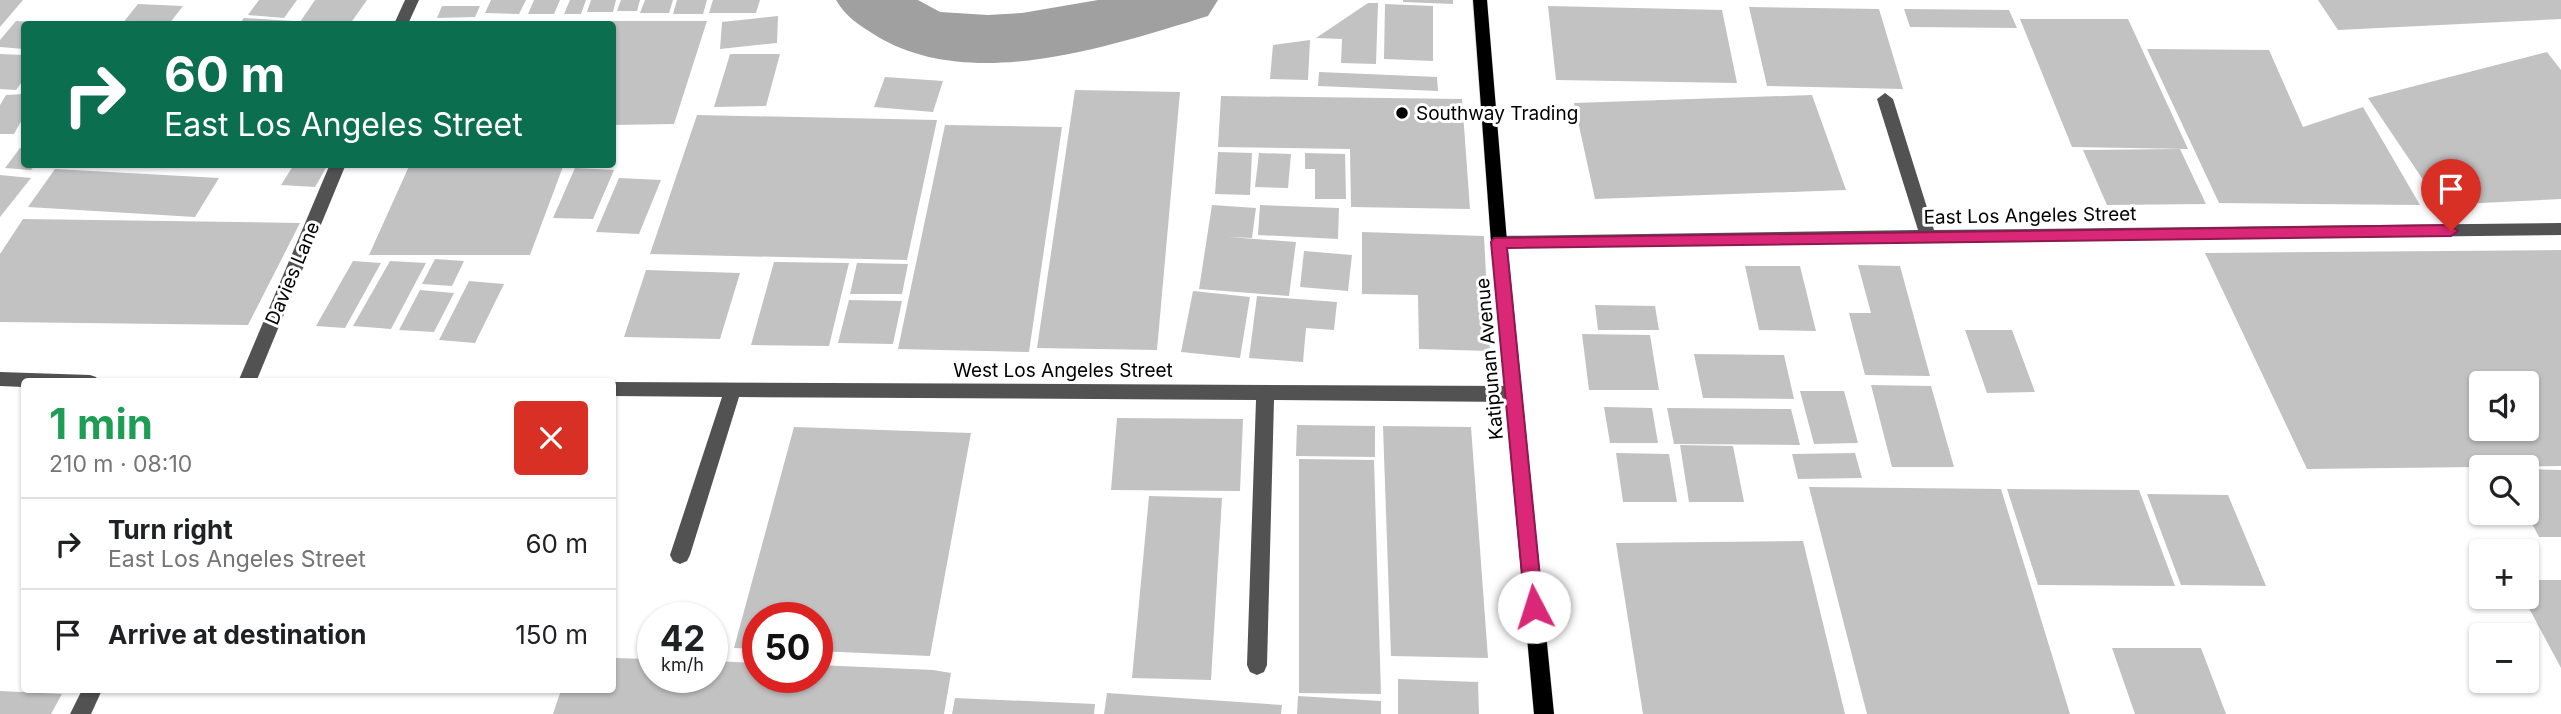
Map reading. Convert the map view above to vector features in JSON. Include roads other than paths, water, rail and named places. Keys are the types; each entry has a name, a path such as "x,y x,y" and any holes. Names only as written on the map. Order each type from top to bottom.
{"main road":[{"name":"Katipunan Avenue","path":"1480,0 1499,242 1544,714"}],"street":[{"path":"402,21 412,0"},
{"path":"1885,99 1928,237"},
{"name":"Davies Lane","path":"249,378 336,168"},
{"name":"East Los Angeles Street","path":"1499,242 2561,229"},
{"path":"0,379 21,380"},
{"name":"West Los Angeles Street","path":"616,388 1513,394"},
{"path":"680,555 733,389"},
{"path":"1257,665 1265,393"},
{"path":"80,714 91,693"}],"waterway":[{"path":"869,0 923,32 957,39 988,39 1058,31 1185,0"}],"place":[{"name":"Southway Trading","path":"1402,113"}]}
